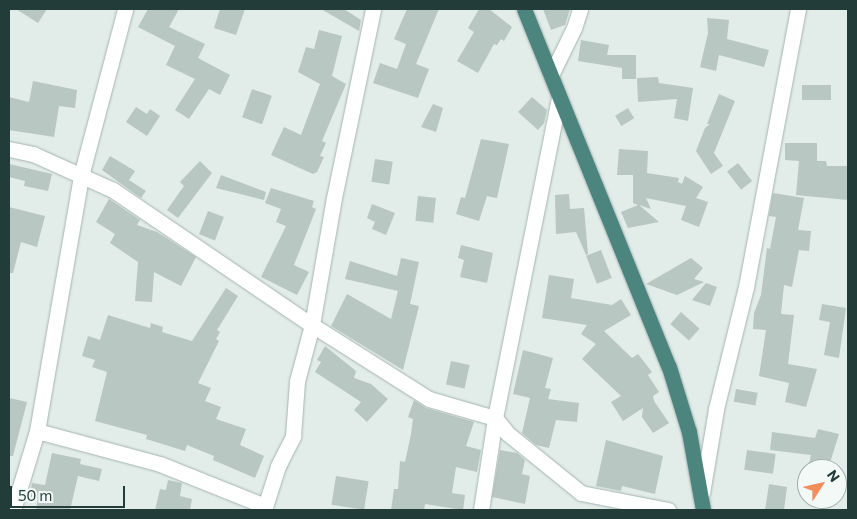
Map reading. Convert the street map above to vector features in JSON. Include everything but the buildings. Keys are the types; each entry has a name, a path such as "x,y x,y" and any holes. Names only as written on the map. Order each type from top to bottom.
{"highway":[{"path":"524,9 551,74 558,97 670,368 702,493 703,510"}],"street":[{"path":"13,510 37,431 81,176 125,9"},
{"path":"37,431 160,464 265,508 293,436 297,381 312,325 334,198 373,9"},
{"path":"551,74 574,28 580,9"},
{"path":"702,493 716,409 748,277 798,9"},
{"path":"481,510 495,418 558,97"},
{"path":"9,149 33,154 113,190 312,325 429,399 495,418 507,433 580,493 668,510"}]}
